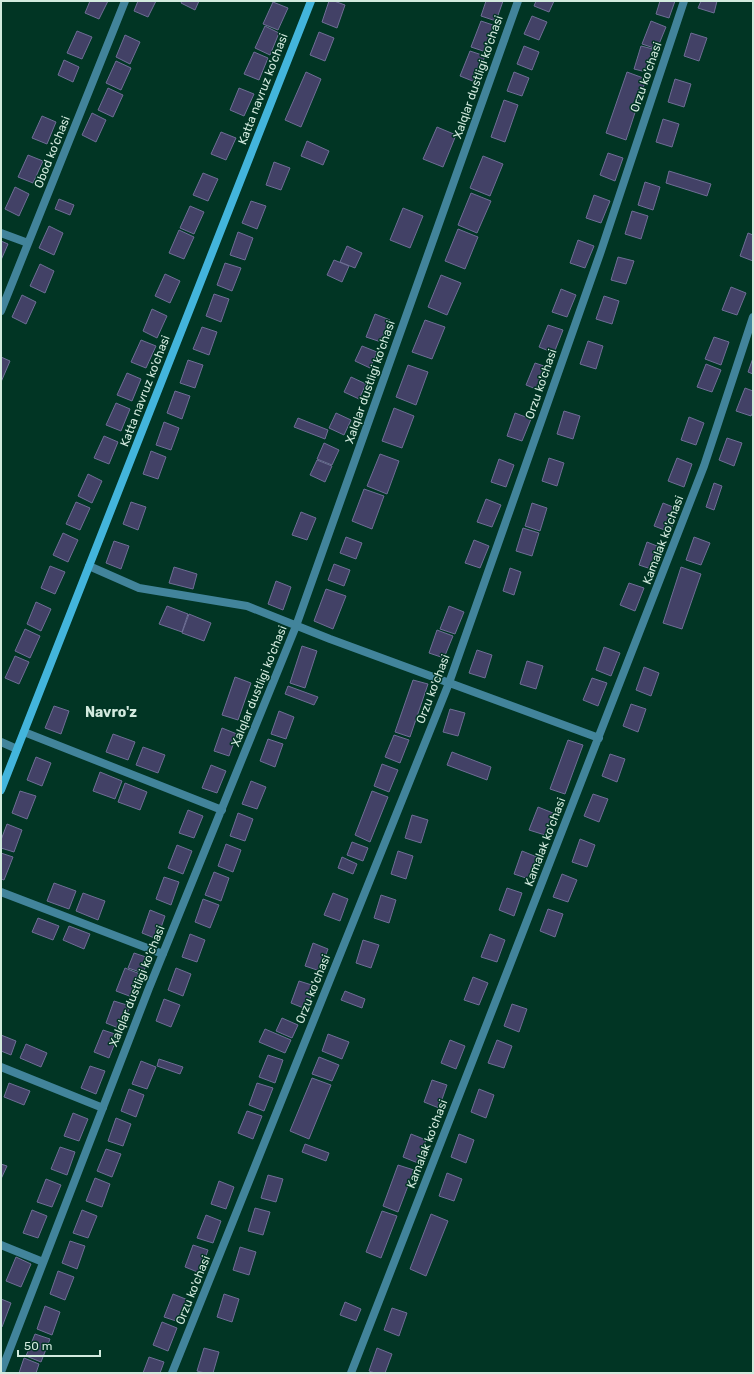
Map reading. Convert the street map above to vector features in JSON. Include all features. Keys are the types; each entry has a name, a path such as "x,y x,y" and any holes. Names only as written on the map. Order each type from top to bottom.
{"street":[{"name":"Obod ko'chasi","path":"1,311 125,1"},
{"name":"Katta navruz ko'chasi","path":"1,790 311,1"},
{"name":"Xalqlar dustligi ko'chasi","path":"1,1372 102,1108 296,626 518,1"},
{"name":"Orzu ko'chasi","path":"172,1373 449,683 601,252 684,1"},
{"path":"1,232 28,243"},
{"name":"Kamalak ko'chasi","path":"351,1373 704,466 753,317"},
{"path":"89,566 139,588 246,606 296,626 599,738"},
{"path":"24,732 222,810"},
{"path":"1,742 17,749"},
{"path":"1,892 163,954"},
{"path":"1,1067 102,1108"},
{"path":"1,1245 43,1262"}],"building":[{"path":"90,1 108,1 99,19 85,13"},
{"path":"138,1 156,1 148,17 134,11"},
{"path":"182,1 199,1 195,10 181,3"},
{"path":"329,1 334,1 345,5 337,28 322,22"},
{"path":"486,1 503,1 496,21 481,16"},
{"path":"536,1 554,1 549,12 534,6"},
{"path":"660,1 675,1 669,18 656,14"},
{"path":"701,1 717,1 714,13 698,8"},
{"path":"273,2 288,8 278,30 263,24"},
{"path":"532,16 547,22 539,40 524,34"},
{"path":"481,21 496,26 486,52 471,47"},
{"path":"651,21 666,27 657,49 642,44"},
{"path":"265,26 279,33 270,55 255,48"},
{"path":"77,31 92,37 82,59 67,53"},
{"path":"319,32 334,38 325,61 310,55"},
{"path":"691,33 707,38 699,61 684,56"},
{"path":"125,35 140,42 130,64 116,57"},
{"path":"524,46 539,52 532,70 517,64"},
{"path":"641,46 657,50 650,73 634,69"},
{"path":"470,51 485,56 475,82 460,76"},
{"path":"254,52 268,58 259,80 244,74"},
{"path":"64,60 79,67 73,82 58,75"},
{"path":"116,61 131,68 121,90 106,83"},
{"path":"306,72 321,79 301,127 285,120"},
{"path":"514,72 529,78 522,96 507,91"},
{"path":"627,72 646,79 626,140 606,133"},
{"path":"675,79 691,84 684,107 668,102"},
{"path":"108,88 123,95 113,117 98,110"},
{"path":"239,88 254,94 244,116 230,110"},
{"path":"504,100 518,105 505,142 491,137"},
{"path":"92,113 106,120 96,142 82,135"},
{"path":"42,116 56,122 47,144 32,138"},
{"path":"663,119 679,124 672,147 656,142"},
{"path":"437,127 456,135 443,167 423,159"},
{"path":"221,132 236,138 226,160 211,154"},
{"path":"307,141 329,151 323,165 301,156"},
{"path":"608,153 623,158 615,181 600,175"},
{"path":"28,155 43,161 33,183 18,177"},
{"path":"483,156 503,164 490,196 470,188"},
{"path":"274,162 290,168 281,190 266,185"},
{"path":"669,171 711,184 707,196 666,183"},
{"path":"203,173 218,179 208,201 193,195"},
{"path":"645,182 660,187 653,210 638,205"},
{"path":"15,187 29,194 19,216 5,209"},
{"path":"471,193 491,201 477,233 458,225"},
{"path":"594,195 610,201 601,223 586,218"},
{"path":"59,199 74,205 70,215 55,209"},
{"path":"251,201 266,206 257,229 242,223"},
{"path":"190,206 204,212 194,234 180,228"},
{"path":"403,208 423,216 410,248 390,240"},
{"path":"632,211 648,216 641,239 625,234"},
{"path":"49,226 63,233 54,255 39,248"},
{"path":"458,229 478,237 465,269 445,261"},
{"path":"179,230 194,237 184,259 169,253"},
{"path":"238,232 253,238 245,260 230,255"},
{"path":"748,233 753,235 753,261 740,256"},
{"path":"578,240 594,246 585,268 570,263"},
{"path":"1,241 8,244 1,260"},
{"path":"347,246 362,253 355,268 340,262"},
{"path":"618,257 634,261 626,284 611,280"},
{"path":"334,260 349,266 342,282 327,275"},
{"path":"225,263 241,268 232,291 217,285"},
{"path":"40,264 54,271 45,293 30,286"},
{"path":"165,274 180,281 170,303 155,296"},
{"path":"441,275 461,283 447,315 428,307"},
{"path":"731,287 746,293 737,315 722,310"},
{"path":"561,289 576,295 567,317 552,312"},
{"path":"214,294 229,299 221,322 206,316"},
{"path":"22,295 36,302 26,324 12,317"},
{"path":"604,296 619,301 612,324 596,319"},
{"path":"152,309 167,316 157,338 143,331"},
{"path":"375,314 390,320 381,342 366,337"},
{"path":"425,320 445,327 432,359 412,352"},
{"path":"548,325 563,330 554,353 539,347"},
{"path":"202,327 217,332 209,355 193,349"},
{"path":"714,337 729,342 721,365 705,359"},
{"path":"141,340 156,346 146,368 131,362"},
{"path":"588,341 603,346 596,369 580,364"},
{"path":"362,346 377,352 370,368 355,361"},
{"path":"1,357 10,361 1,382"},
{"path":"753,358 753,374 748,372"},
{"path":"188,360 203,365 195,388 180,383"},
{"path":"535,363 550,368 541,391 526,385"},
{"path":"706,364 721,370 712,392 697,387"},
{"path":"408,365 428,372 416,405 396,397"},
{"path":"127,373 141,379 132,401 117,395"},
{"path":"351,377 366,384 359,399 344,392"},
{"path":"745,388 753,391 753,412 751,416 736,411"},
{"path":"175,391 190,396 182,419 167,413"},
{"path":"116,403 130,409 121,431 106,425"},
{"path":"394,408 414,416 402,448 382,441"},
{"path":"564,411 580,416 573,439 557,434"},
{"path":"336,413 351,420 344,435 329,428"},
{"path":"515,413 531,419 522,441 507,436"},
{"path":"689,417 704,423 696,445 681,440"},
{"path":"298,418 328,430 325,439 294,427"},
{"path":"164,422 179,428 171,450 156,445"},
{"path":"104,436 118,442 109,464 94,458"},
{"path":"727,438 742,443 734,466 719,460"},
{"path":"324,443 339,450 332,465 317,459"},
{"path":"151,451 166,457 158,479 143,474"},
{"path":"380,454 399,461 387,494 367,486"},
{"path":"549,458 564,463 557,486 542,481"},
{"path":"677,458 692,464 684,487 668,481"},
{"path":"499,459 514,465 506,487 491,482"},
{"path":"317,460 332,466 325,482 310,475"},
{"path":"88,474 102,481 92,503 78,496"},
{"path":"714,483 722,486 714,510 706,507"},
{"path":"364,489 384,496 372,529 352,521"},
{"path":"486,499 501,505 492,527 477,522"},
{"path":"76,502 90,508 80,530 66,524"},
{"path":"131,502 146,507 138,530 123,524"},
{"path":"532,503 547,508 540,531 525,526"},
{"path":"663,503 678,509 670,532 654,526"},
{"path":"301,512 316,518 307,540 292,535"},
{"path":"523,528 539,533 532,556 516,551"},
{"path":"63,533 78,540 68,562 53,555"},
{"path":"346,537 362,543 356,559 340,553"},
{"path":"694,537 710,543 701,565 686,560"},
{"path":"474,540 489,546 480,568 465,563"},
{"path":"114,541 129,546 121,569 106,563"},
{"path":"647,542 662,548 654,570 639,565"},
{"path":"334,564 350,570 344,586 328,580"},
{"path":"50,566 65,572 55,594 41,588"},
{"path":"174,567 197,574 193,589 169,583"},
{"path":"681,567 701,574 682,629 663,623"},
{"path":"510,568 521,572 514,595 503,591"},
{"path":"276,581 291,587 283,610 268,604"},
{"path":"629,583 644,588 635,611 620,605"},
{"path":"326,589 346,596 333,629 314,621"},
{"path":"36,602 51,609 41,631 27,624"},
{"path":"167,606 188,614 182,632 159,624"},
{"path":"449,606 464,612 455,634 440,629"},
{"path":"189,614 211,623 204,641 182,633"},
{"path":"25,629 40,636 30,658 15,651"},
{"path":"437,630 453,636 444,658 429,653"},
{"path":"302,646 317,651 305,688 290,683"},
{"path":"604,647 620,653 611,676 596,670"},
{"path":"477,650 492,655 485,678 469,673"},
{"path":"15,656 29,662 19,684 5,678"},
{"path":"527,661 543,666 536,689 520,684"},
{"path":"644,667 659,673 651,696 636,690"},
{"path":"235,677 251,683 238,720 222,715"},
{"path":"592,678 607,683 598,706 583,700"},
{"path":"413,680 428,684 410,737 395,732"},
{"path":"288,686 318,697 314,705 285,694"},
{"path":"631,704 646,709 638,732 623,726"},
{"path":"54,706 69,711 61,734 45,728"},
{"path":"450,709 465,713 458,736 443,732"},
{"path":"279,711 294,717 286,739 271,734"},
{"path":"222,728 237,734 229,756 214,751"},
{"path":"113,734 135,742 128,760 106,752"},
{"path":"394,735 409,740 400,763 385,757"},
{"path":"268,739 283,744 275,767 260,761"},
{"path":"568,740 583,745 565,794 550,789"},
{"path":"143,747 165,755 158,773 136,765"},
{"path":"452,752 491,767 487,780 447,765"},
{"path":"610,754 625,759 617,782 602,776"},
{"path":"36,757 51,763 42,786 27,780"},
{"path":"382,764 398,770 389,792 374,786"},
{"path":"211,765 226,771 217,793 202,788"},
{"path":"100,772 122,781 115,799 93,791"},
{"path":"251,781 266,787 257,809 242,804"},
{"path":"125,783 147,792 140,810 118,802"},
{"path":"20,791 36,796 27,819 12,813"},
{"path":"372,791 388,797 370,842 355,835"},
{"path":"593,794 608,799 599,822 584,816"},
{"path":"538,807 553,813 545,835 529,830"},
{"path":"188,810 203,816 194,838 179,833"},
{"path":"238,813 253,819 245,841 230,836"},
{"path":"412,815 428,820 421,843 405,838"},
{"path":"7,824 22,830 14,852 1,848 1,840"},
{"path":"580,839 595,845 587,867 572,862"},
{"path":"352,842 368,848 363,861 347,855"},
{"path":"226,844 241,850 233,872 218,866"},
{"path":"177,845 192,851 183,874 168,868"},
{"path":"398,851 413,856 406,879 391,874"},
{"path":"522,851 537,857 529,879 514,874"},
{"path":"1,853 13,857 4,880 1,879"},
{"path":"342,857 357,864 353,874 338,868"},
{"path":"214,872 229,878 221,901 205,895"},
{"path":"562,874 577,880 568,902 553,897"},
{"path":"164,877 179,882 171,905 156,899"},
{"path":"54,883 76,891 69,909 47,901"},
{"path":"507,888 522,893 514,916 499,910"},
{"path":"83,893 105,901 98,920 76,911"},
{"path":"333,893 348,899 340,921 324,915"},
{"path":"381,895 396,900 389,923 374,918"},
{"path":"203,899 219,905 210,928 195,922"},
{"path":"548,909 563,914 555,937 540,931"},
{"path":"150,910 165,916 157,939 142,933"},
{"path":"38,918 59,926 53,940 32,932"},
{"path":"69,926 90,934 84,949 63,940"},
{"path":"190,934 205,940 197,962 182,957"},
{"path":"490,934 505,940 497,962 481,957"},
{"path":"363,940 379,945 371,968 356,963"},
{"path":"313,943 328,949 320,971 305,966"},
{"path":"134,953 149,958 143,973 128,968"},
{"path":"125,968 140,974 132,997 116,991"},
{"path":"176,968 191,974 183,996 168,990"},
{"path":"473,977 488,983 479,1005 464,1000"},
{"path":"299,981 315,986 306,1009 291,1003"},
{"path":"345,991 365,999 362,1008 341,1000"},
{"path":"164,999 180,1005 171,1027 156,1021"},
{"path":"114,1001 130,1006 121,1029 106,1023"},
{"path":"512,1004 527,1009 519,1032 504,1026"},
{"path":"282,1018 298,1025 292,1038 276,1031"},
{"path":"265,1029 291,1040 285,1053 259,1042"},
{"path":"103,1030 118,1035 109,1058 94,1052"},
{"path":"328,1034 349,1042 342,1059 322,1051"},
{"path":"1,1035 16,1041 11,1055 1,1051"},
{"path":"450,1040 465,1046 456,1069 441,1063"},
{"path":"497,1040 512,1046 504,1068 488,1063"},
{"path":"26,1044 47,1053 41,1067 20,1058"},
{"path":"268,1055 283,1060 275,1083 259,1077"},
{"path":"319,1057 339,1065 332,1081 312,1074"},
{"path":"159,1059 183,1067 180,1074 157,1066"},
{"path":"141,1061 156,1067 147,1089 132,1084"},
{"path":"90,1066 105,1071 96,1094 81,1088"},
{"path":"312,1078 331,1085 309,1139 290,1131"},
{"path":"432,1080 447,1085 439,1108 424,1102"},
{"path":"9,1083 30,1091 24,1105 4,1097"},
{"path":"257,1083 273,1088 264,1111 249,1105"},
{"path":"129,1089 144,1095 136,1117 121,1111"},
{"path":"479,1089 494,1095 486,1118 471,1112"},
{"path":"247,1111 262,1116 253,1139 238,1133"},
{"path":"73,1113 88,1119 79,1141 64,1136"},
{"path":"116,1118 131,1124 123,1146 108,1141"},
{"path":"411,1134 426,1140 418,1163 403,1157"},
{"path":"459,1134 474,1140 466,1163 451,1157"},
{"path":"305,1144 329,1153 326,1161 302,1152"},
{"path":"60,1147 75,1152 67,1175 51,1169"},
{"path":"106,1149 121,1154 112,1177 97,1171"},
{"path":"1,1164 7,1166 1,1179"},
{"path":"398,1165 414,1170 398,1212 383,1206"},
{"path":"447,1173 462,1179 454,1201 439,1196"},
{"path":"268,1175 283,1179 276,1202 261,1198"},
{"path":"95,1178 110,1184 102,1207 86,1201"},
{"path":"46,1179 61,1185 52,1207 37,1202"},
{"path":"219,1181 234,1187 226,1209 211,1204"},
{"path":"255,1208 270,1212 263,1235 248,1231"},
{"path":"32,1210 47,1216 38,1238 23,1233"},
{"path":"82,1210 97,1216 88,1238 73,1233"},
{"path":"382,1211 397,1216 381,1258 366,1252"},
{"path":"431,1214 448,1221 426,1276 410,1269"},
{"path":"206,1215 221,1221 213,1243 197,1238"},
{"path":"70,1241 85,1246 77,1269 62,1263"},
{"path":"193,1245 208,1250 200,1273 185,1267"},
{"path":"240,1247 256,1252 249,1275 233,1270"},
{"path":"16,1257 31,1264 21,1287 6,1281"},
{"path":"58,1271 74,1277 65,1300 50,1294"},
{"path":"173,1294 188,1300 179,1322 164,1317"},
{"path":"224,1294 239,1299 232,1322 217,1317"},
{"path":"1,1299 11,1303 2,1327 1,1327"},
{"path":"345,1302 361,1309 356,1321 340,1315"},
{"path":"45,1306 60,1312 52,1335 37,1329"},
{"path":"392,1308 407,1313 399,1336 384,1330"},
{"path":"162,1322 177,1328 168,1351 153,1345"},
{"path":"35,1334 50,1339 41,1362 26,1356"},
{"path":"204,1348 219,1352 213,1373 197,1371"},
{"path":"377,1348 392,1354 385,1373 375,1373 369,1371"},
{"path":"149,1357 164,1362 160,1373 143,1373"},
{"path":"24,1358 39,1364 36,1373 19,1373"}],"district":[{"name":"Navro'z","path":"111,712"}]}
